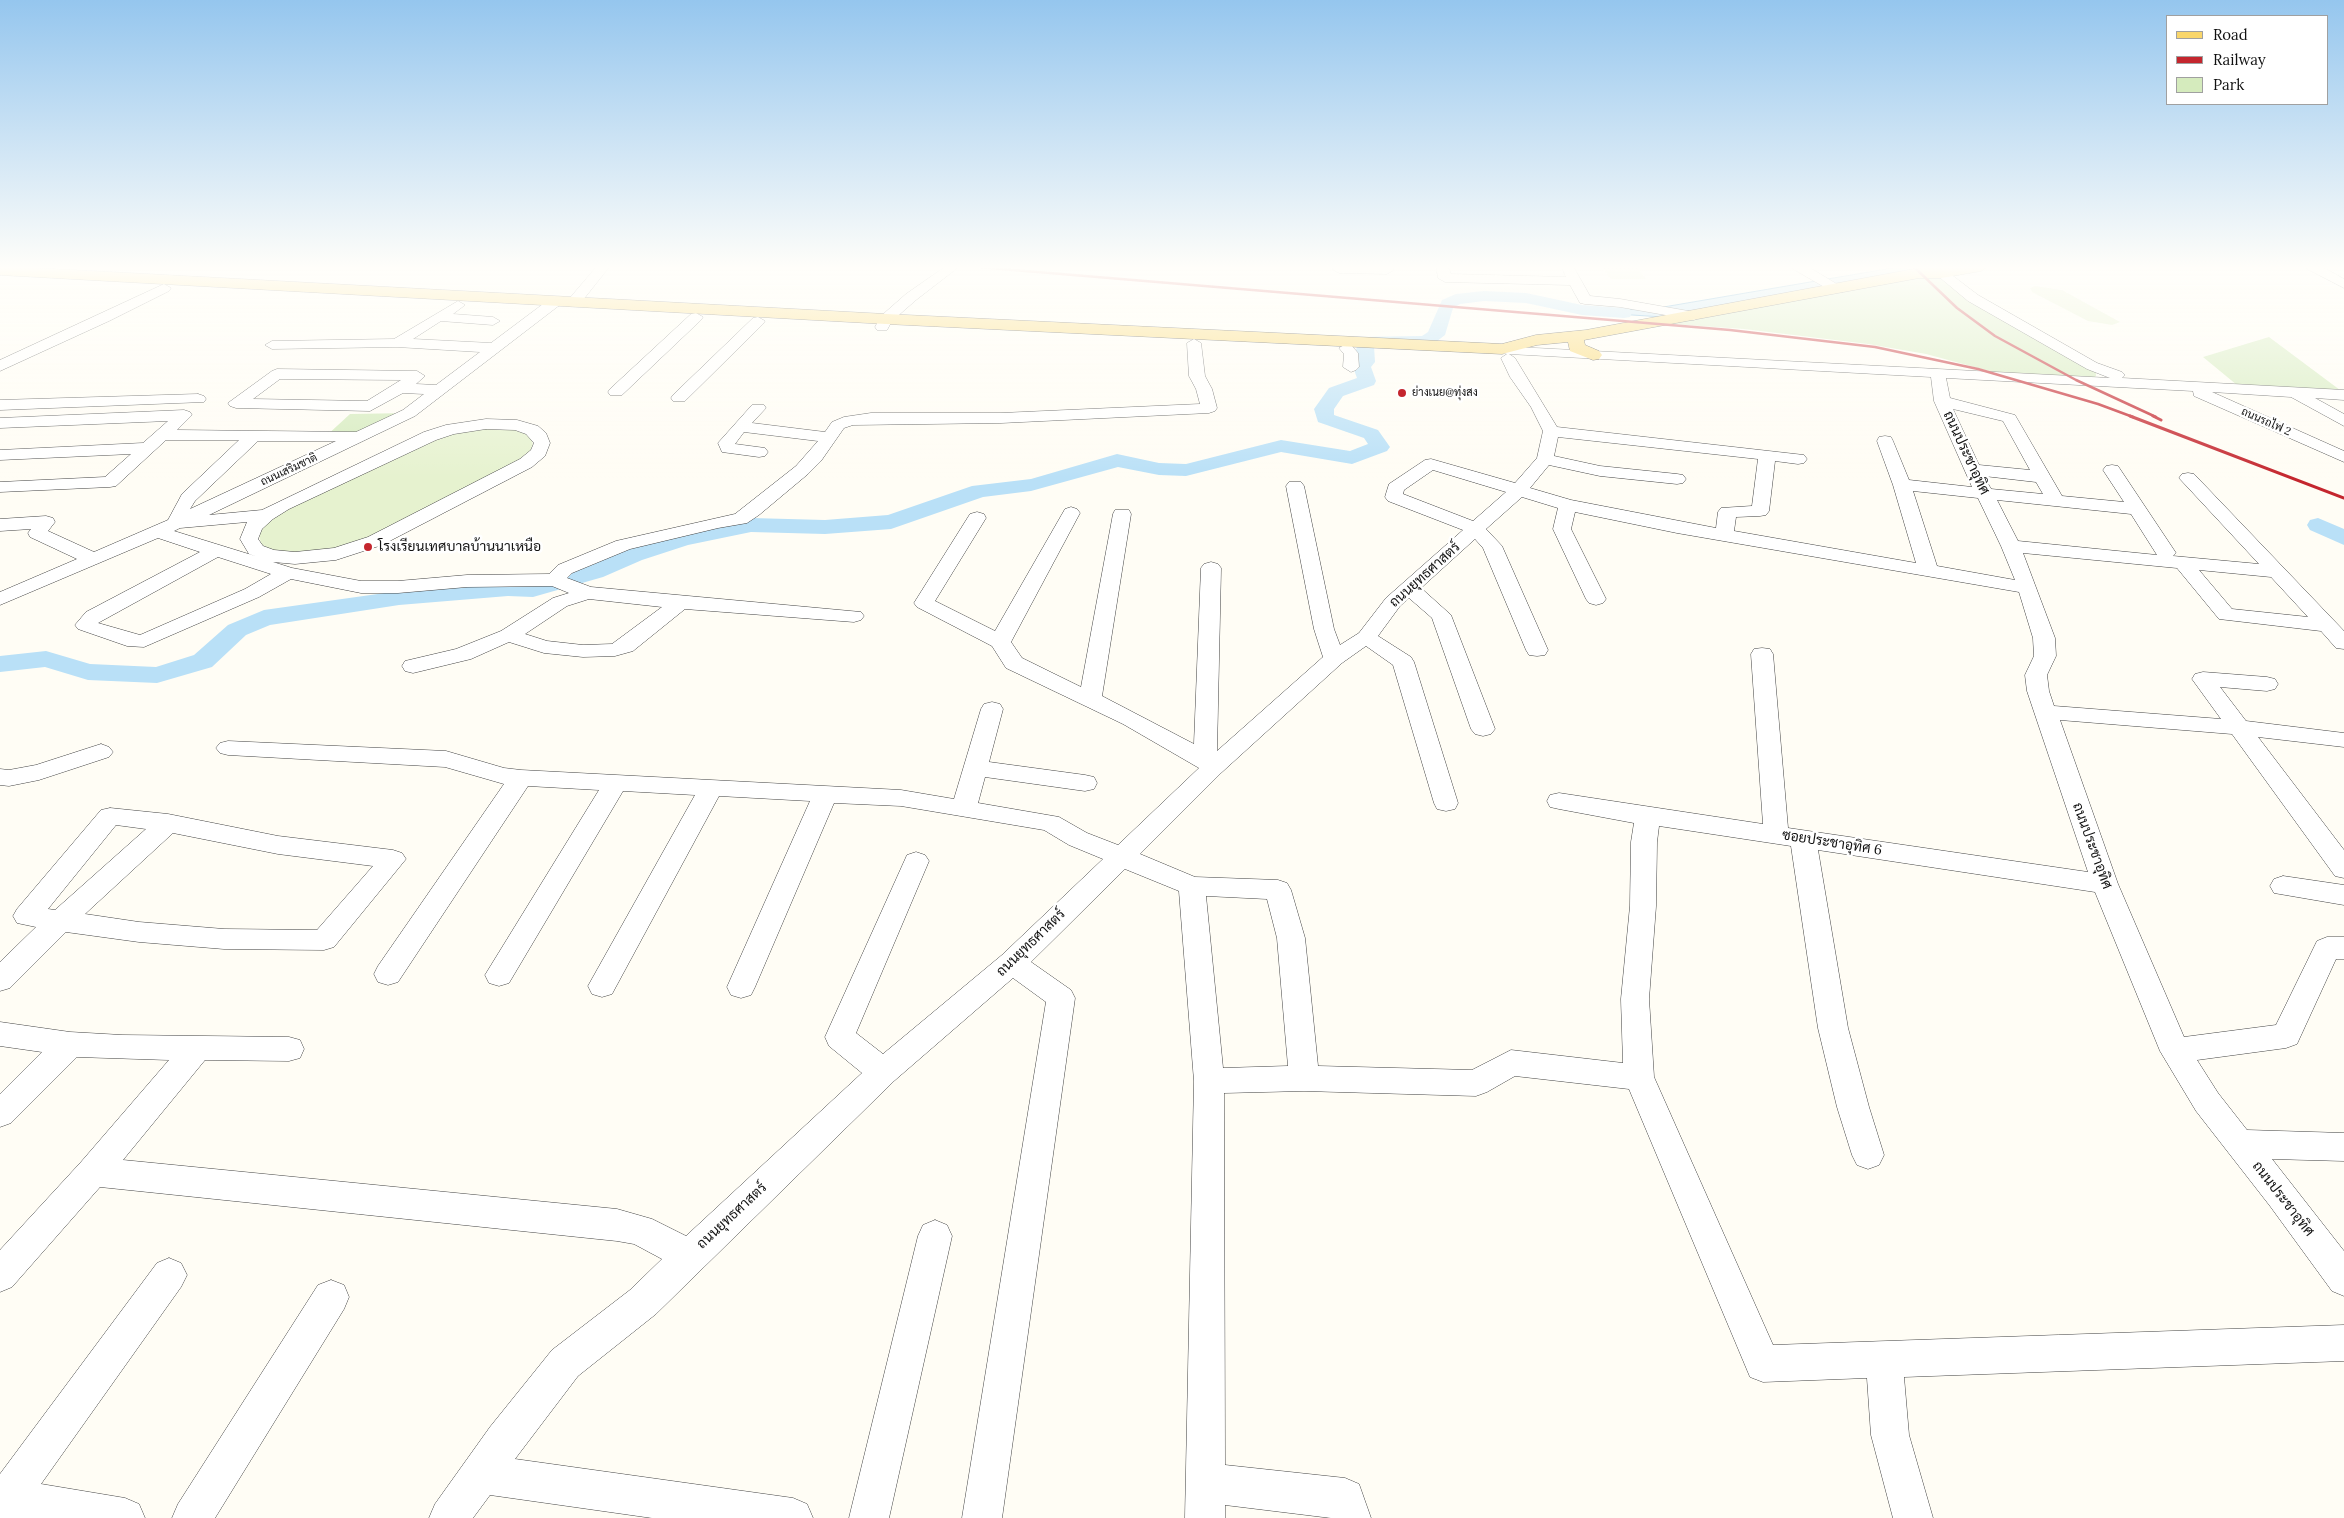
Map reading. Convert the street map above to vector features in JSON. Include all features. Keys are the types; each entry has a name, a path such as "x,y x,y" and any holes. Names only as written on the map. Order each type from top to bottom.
{"main road":[{"path":"1110,337 1194,342 1514,350 1577,337"},
{"path":"1166,337 1352,346"},
{"path":"1581,337 1576,347 1593,355"},
{"path":"1408,348 1514,350"},
{"path":"1466,348 1514,350"}],"street":[{"path":"0,366 63,337"},
{"path":"397,344 408,337"},
{"name":"ถนนเสริมชาติ","path":"0,599 157,532 405,415 509,337"},
{"path":"616,392 675,337"},
{"path":"679,398 742,337"},
{"path":"2034,337 2091,373"},
{"path":"558,582 565,569 623,545 718,522 740,519 753,511 802,470 838,424 850,420 871,418 967,419 1209,408 1204,389 1197,376 1194,342"},
{"path":"272,345 397,344 494,348"},
{"path":"1351,367 1352,346"},
{"path":"1798,459 1551,431 1539,406 1518,378 1514,350 1706,362 1862,369 1909,380 1940,389 2009,418 2056,502"},
{"path":"1706,362 1709,379"},
{"path":"1940,389 2091,373 2189,387 2344,395"},
{"path":"400,388 417,376 277,374 236,403 370,406 400,388 439,390"},
{"name":"ถนนรถไฟ 2","path":"2189,387 2344,457"},
{"name":"ถนนประชาอุทิศ","path":"1940,389 1972,469 2011,546 2028,588 2044,638 2045,656 2036,675 2044,712 2104,884 2175,1050 2207,1102 2282,1195 2344,1279"},
{"path":"2292,392 2344,421"},
{"path":"0,404 198,399"},
{"path":"758,408 726,443 728,448 759,452"},
{"path":"0,423 184,415 110,482 0,487"},
{"path":"405,415 444,432"},
{"path":"475,425 517,425 540,437 541,447 531,460 375,541 336,554 308,558 288,558 271,556 256,550 249,539 250,533 258,521 266,515 282,505 430,436 444,432 475,425"},
{"path":"740,427 829,437"},
{"name":"ถนนยุทธศาสตร์","path":"449,1518 504,1441 565,1363 643,1302 684,1260 883,1072 1012,963 1209,764 1334,658 1366,637 1393,602 1410,589 1518,491 1545,459 1551,431"},
{"path":"162,435 360,436"},
{"path":"254,435 188,498 181,509 176,523 266,515"},
{"path":"1885,440 1902,485 1929,572"},
{"path":"0,455 148,448"},
{"path":"1724,535 1727,512 1760,512 1767,455"},
{"path":"1545,459 1600,471 1677,479"},
{"path":"1537,650 1492,546 1476,529 1394,497 1395,488 1431,464 1568,505 1929,572 2028,588"},
{"path":"1972,469 2041,477"},
{"path":"2112,470 2166,553"},
{"path":"2188,478 2344,643"},
{"path":"1902,485 2137,509"},
{"path":"1295,486 1324,629 1334,658"},
{"path":"1568,505 1562,529 1596,598"},
{"path":"1000,642 1071,513"},
{"path":"1090,700 1122,514"},
{"path":"976,518 924,603 1000,642 1014,664 1130,719 1209,764 1212,568"},
{"path":"0,525 46,522 37,533 93,558"},
{"path":"157,532 288,573 360,587 398,587 467,581 558,582 588,593 680,603 854,616"},
{"path":"2011,546 2276,572"},
{"path":"216,551 93,616 85,625 134,642 144,641 252,593 288,573"},
{"path":"2184,564 2226,615 2327,625"},
{"path":"1410,589 1441,615 1483,729"},
{"path":"412,666 462,654 508,636 560,602 588,593"},
{"path":"508,636 544,647 583,652 615,650 626,646 680,603"},
{"path":"1366,637 1403,662 1446,803"},
{"path":"1762,654 1790,836 1833,1028 1853,1107 1868,1155"},
{"path":"2267,684 2203,679 2344,869"},
{"path":"964,808 992,709"},
{"path":"2044,712 2241,728 2344,740"},
{"path":"228,748 446,759 503,776 521,778 900,798 1050,823 1078,839 1192,886 1278,890 1291,938 1304,1078"},
{"path":"0,777 9,778 39,772 100,752"},
{"path":"975,768 1085,783"},
{"path":"388,974 521,778"},
{"path":"499,975 615,784"},
{"path":"602,986 712,789"},
{"path":"742,987 825,795"},
{"name":"ซอยประชาอุทิศ 6","path":"1559,801 2104,884"},
{"path":"1648,815 1644,842 1644,906 1635,999 1639,1077 1763,1364 2344,1343"},
{"path":"110,816 168,823 278,845 393,859 324,940 224,939 59,922 27,916 110,816"},
{"path":"0,980 59,922 168,823"},
{"path":"883,1072 840,1037 916,861"},
{"path":"1192,886 1209,1081 1205,1500 1345,1498 1351,1518"},
{"path":"2282,886 2344,895"},
{"path":"2175,1050 2286,1036 2327,948 2344,948"},
{"path":"982,1518 1061,998 1012,963"},
{"path":"0,1034 70,1044 122,1047 289,1049"},
{"path":"0,1114 70,1044"},
{"path":"0,1275 93,1172 198,1047"},
{"path":"1209,1081 1304,1078 1476,1083 1511,1063 1639,1077"},
{"path":"2239,1144 2344,1147"},
{"path":"93,1172 617,1225 640,1230 669,1245 684,1253 684,1260"},
{"path":"869,1518 934,1236"},
{"path":"125,1518 3,1499 168,1275"},
{"path":"192,1518 331,1297"},
{"path":"1884,1359 1890,1435 1914,1518"},
{"path":"482,1474 793,1518"}],"green space":[{"path":"1809,337 2042,337 2096,371 2096,376 2089,380 2015,378 1926,354"},
{"path":"2269,337 2344,393 2243,390 2203,357"},
{"path":"409,413 360,436 325,437 350,414"},
{"path":"476,428 512,429 525,433 532,439 533,447 528,456 362,543 315,554 273,551 261,544 259,534 265,523 278,512 435,438"}],"waterway":[{"path":"0,664 46,659 88,672 157,675 203,661 237,630 264,618 399,598 508,589 533,590 595,572 634,555 683,539 751,525 825,527 891,522 980,491 1031,485 1078,473 1117,460 1159,469 1186,470 1281,446 1352,458 1380,447 1371,434 1325,418 1324,409 1336,392 1367,381 1362,367 1366,362 1364,353 1366,341 1426,341 1433,337"},
{"path":"2318,525 2344,538"}],"railway":[{"path":"1788,337 1875,347 1978,369 2098,404 2133,417"},
{"path":"1997,337 2076,380 2156,417"},
{"path":"2130,416 2344,498"},
{"path":"2153,416 2161,420"}],"place":[{"name":"ย่างเนย@ทุ่งสง","path":"1402,393"},
{"name":"โรงเรียนเทศบาลบ้านนาเหนือ","path":"368,547"}]}
